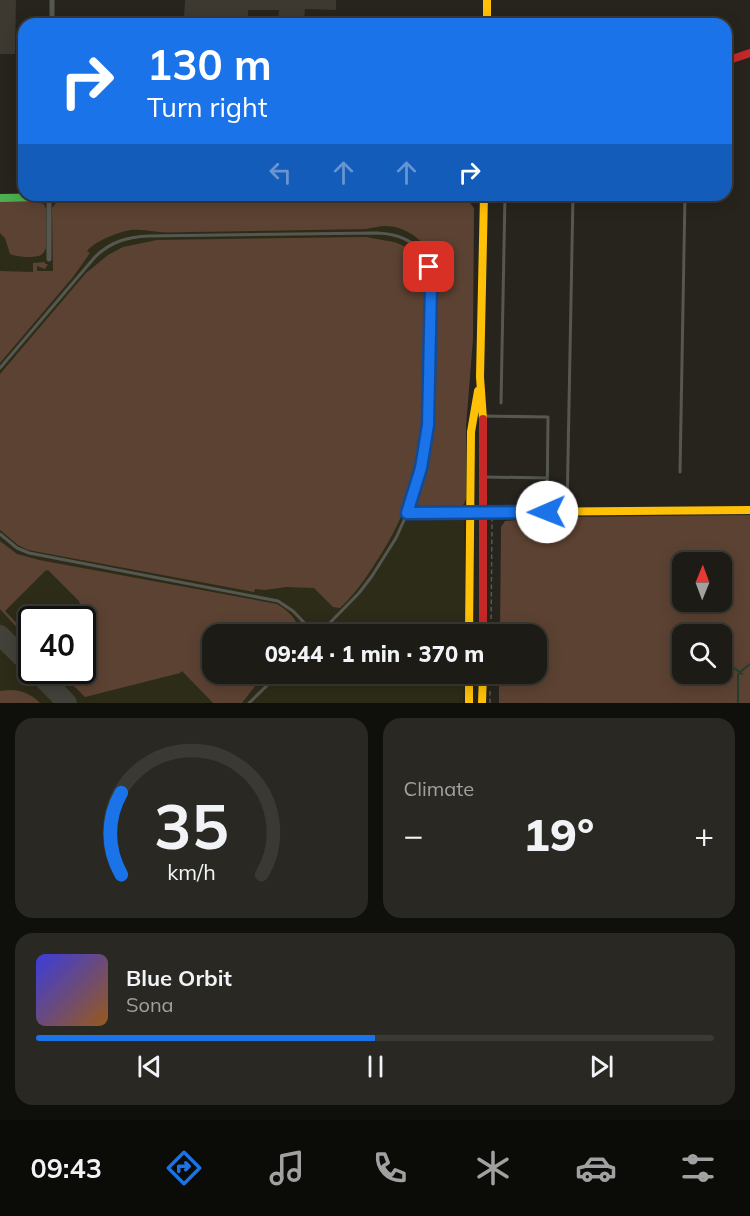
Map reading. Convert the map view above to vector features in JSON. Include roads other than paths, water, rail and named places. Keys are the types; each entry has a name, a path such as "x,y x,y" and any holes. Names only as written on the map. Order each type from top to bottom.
{"street":[{"path":"52,0 52,18"},
{"path":"487,0 487,18"},
{"path":"732,60 750,53"},
{"path":"0,198 18,197"},
{"path":"49,201 49,259"},
{"path":"483,624 483,416 480,377 484,201"},
{"path":"469,624 471,432 480,377"},
{"path":"407,513 750,510"},
{"path":"469,684 469,703"},
{"path":"482,703 483,684"}],"lane":[{"path":"501,403 505,201"},
{"path":"567,512 573,201"},
{"path":"680,472 684,201"},
{"path":"0,368 95,257 118,241 148,236 377,233 398,235 412,243 422,253 429,267 431,279 428,425 421,468 407,513 393,543 359,594 328,624"},
{"path":"483,416 548,417 547,512"},
{"path":"483,477 547,478"},
{"path":"0,534 17,548 29,553 278,601 306,624"},
{"path":"249,703 269,684"}],"waterway":[{"path":"738,703 738,675 750,664"},
{"path":"732,666 742,674"}]}
